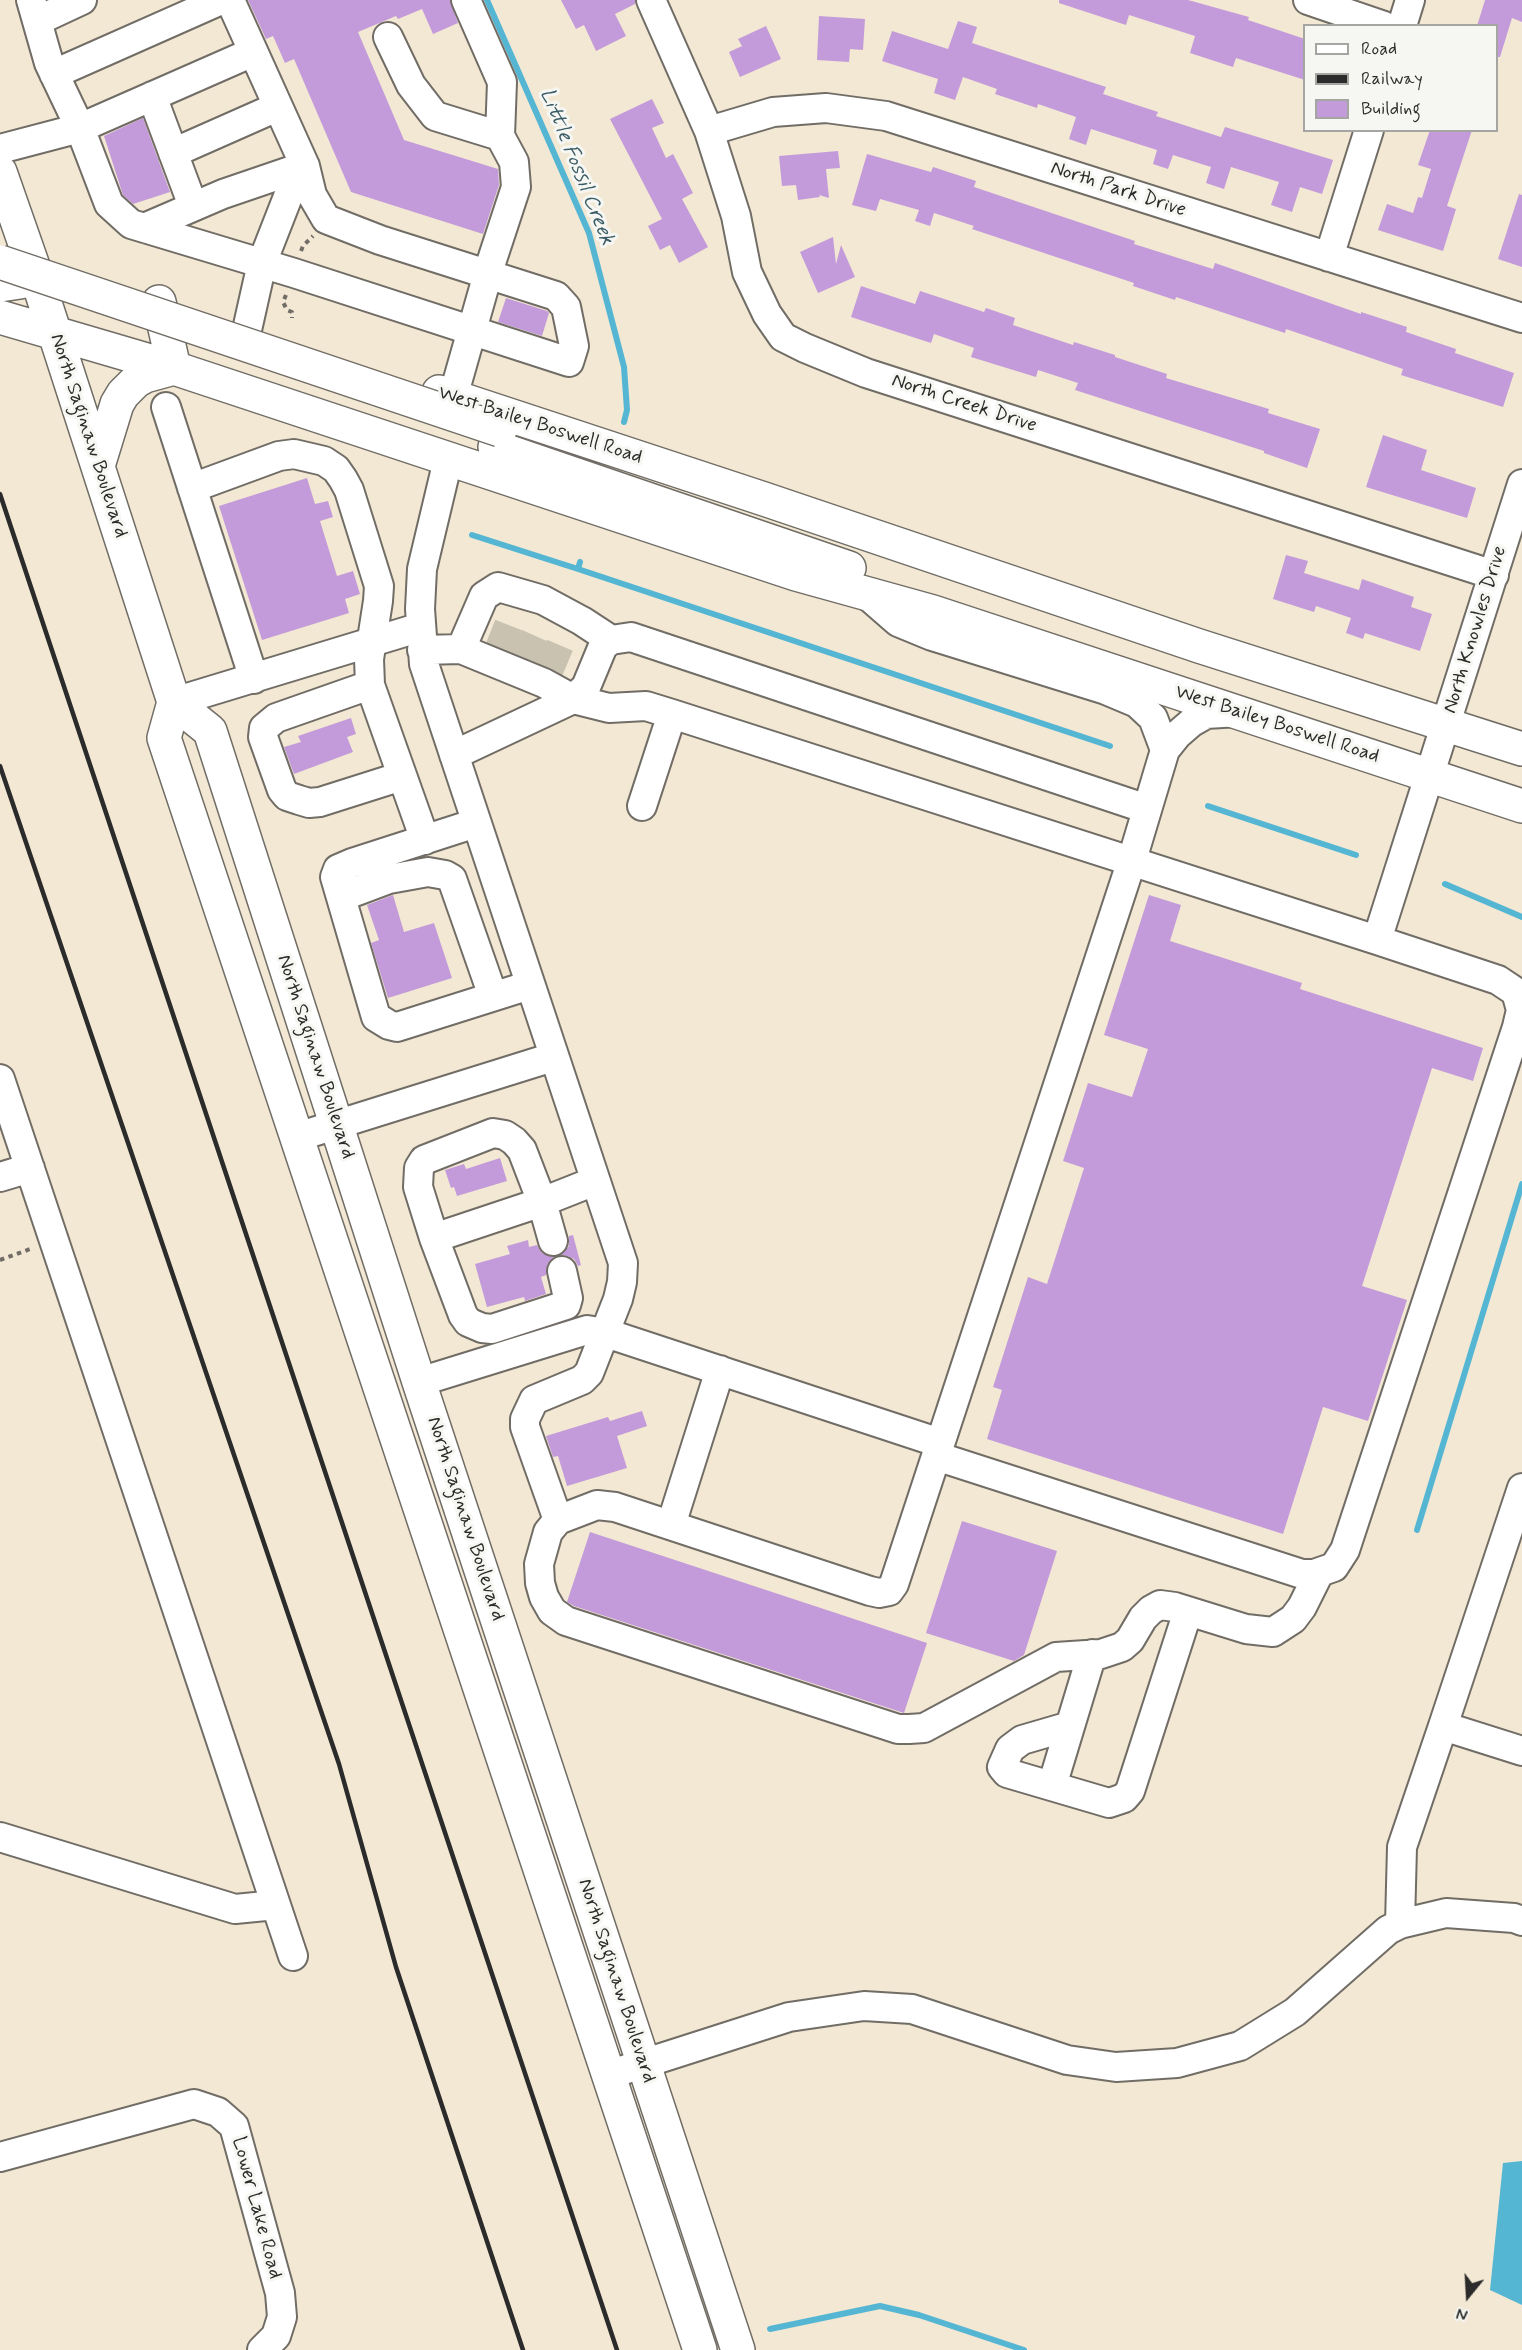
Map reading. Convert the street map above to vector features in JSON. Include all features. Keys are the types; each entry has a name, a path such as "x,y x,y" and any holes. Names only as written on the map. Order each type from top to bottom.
{"main road":[{"name":"North Saginaw Boulevard","path":"0,172 30,272 55,333 174,702 210,731 419,1382 738,2350"},
{"path":"0,251 30,272"},
{"path":"0,275 30,272"},
{"path":"0,285 20,282 30,272"},
{"name":"West Bailey Boswell Road","path":"30,272 159,302 247,330 1199,646 1522,749"},
{"name":"West Bailey Boswell Road","path":"30,272 952,603 1033,645"},
{"path":"98,466 117,404 123,394 136,381 145,376 174,368 159,302"},
{"name":"West Bailey Boswell Road","path":"0,317 174,368 796,574 933,612 1522,806"},
{"name":"West Bailey Boswell Road","path":"497,438 960,578 1047,594"},
{"name":"North Saginaw Boulevard","path":"174,702 164,738 700,2350"}],"street":[{"path":"82,0 34,10 49,63 80,128 109,204 131,224 262,263 568,362 574,346 566,307 556,296 380,240 326,219 312,195 305,166 230,0"},
{"path":"54,74 221,0"},
{"path":"453,397 516,187 514,162 500,136 502,82 465,0"},
{"name":"North Creek Drive","path":"651,0 709,131 736,216 747,272 767,314 783,336 805,348 866,373 1494,575"},
{"path":"1308,0 1378,24"},
{"path":"1403,24 1410,0"},
{"path":"388,37 411,85 435,116 500,136"},
{"path":"0,149 80,128 253,52"},
{"path":"152,96 194,206"},
{"path":"173,153 277,107"},
{"name":"North Park Drive","path":"709,131 773,112 826,108 886,116 1522,318"},
{"path":"1329,257 1368,132"},
{"path":"144,228 223,194 305,166"},
{"path":"247,330 262,263 289,194 305,166"},
{"path":"166,407 254,679"},
{"path":"192,488 279,456 294,454 324,461 336,470 349,490 379,585 369,659 370,685 425,840"},
{"path":"448,460 422,569 424,664 623,1263 622,1282 606,1333 589,1373 582,1380 534,1400 525,1419 525,1427 558,1520"},
{"name":"North Knowles Drive","path":"1377,940 1522,484"},
{"path":"461,649 484,597 498,587 517,603 611,640"},
{"path":"867,595 898,622 933,636 1106,690 1137,703 1153,718 1165,750"},
{"path":"454,755 573,699 586,687 603,646 611,640 631,637 1147,809"},
{"path":"174,702 373,642 422,639 521,667 573,699 609,708 646,706 672,714 1377,940 1498,980 1516,992 1521,1010 1345,1550 1334,1567 1319,1573 1302,1574 938,1449 720,1370 606,1333 586,1330 575,1332 419,1382"},
{"path":"370,685 276,718 264,728 263,737 282,790 287,796 309,803 320,802 402,776"},
{"path":"1239,712 1206,714 1177,735 1165,750 1132,860 894,1584 889,1591 879,1593 870,1591 615,1507 597,1505 558,1520 548,1532 539,1564 544,1598 552,1611 566,1621 898,1729 924,1728 1056,1657 1112,1651 1122,1647 1130,1640 1143,1618 1160,1605 1188,1611 1245,1629 1273,1632 1293,1619 1302,1607 1319,1573"},
{"path":"642,806 672,714"},
{"path":"476,824 338,869 335,877 376,1017 382,1022 397,1027 530,985"},
{"path":"341,897 389,879 428,872 445,874 452,879 493,996"},
{"path":"297,1137 553,1057"},
{"path":"0,1079 293,1956"},
{"path":"553,1240 542,1202 522,1150 505,1135 493,1133 424,1160 419,1168 418,1187 434,1238 463,1315 468,1322 482,1328 492,1329 566,1305 568,1298 562,1271"},
{"path":"0,1177 30,1168"},
{"path":"434,1238 542,1202 595,1181"},
{"path":"670,1525 720,1370"},
{"path":"1400,1924 1402,1847 1522,1488"},
{"path":"1070,1726 1022,1740 1010,1749 1002,1767 1007,1773 1109,1803 1124,1798 1130,1791 1188,1611"},
{"path":"1052,1786 1092,1654"},
{"path":"1443,1726 1522,1751"},
{"path":"0,1837 235,1910 276,1905"},
{"path":"609,2075 789,2017 864,2006 912,2008 1067,2060 1116,2067 1177,2063 1240,2046 1295,2012 1388,1930 1400,1924 1446,1913 1522,1920"},
{"name":"Lower Lake Road","path":"0,2157 194,2104 218,2112 234,2126 280,2292 282,2317 276,2336 262,2350"}],"path":[{"path":"0,1260 54,1241"}],"water":[{"path":"1522,2161 1522,2305 1490,2290 1503,2163"}],"building":[{"path":"248,0 450,0 458,23 433,34 422,9 398,19 396,16 358,32 404,140 498,169 499,185 483,234 351,192 294,59 285,63 273,36 266,39"},
{"path":"561,0 635,0 635,4 615,14 626,36 596,51 584,25 576,29"},
{"path":"1059,0 1188,0 1249,17 1248,20 1303,38 1303,79 1236,58 1233,67 1190,53 1195,36 1129,15 1126,25 1059,3"},
{"path":"1485,0 1522,0 1522,22 1512,18 1500,57 1498,57 1498,24 1478,24"},
{"path":"819,16 865,19 863,50 850,49 849,62 817,60"},
{"path":"958,21 977,27 972,43 1106,87 1103,94 1158,112 1156,116 1221,137 1225,127 1333,160 1322,194 1300,187 1292,212 1271,205 1279,182 1231,167 1224,189 1206,183 1211,167 1173,155 1168,169 1153,164 1157,150 1091,129 1086,145 1069,139 1076,117 1038,104 1037,108 995,94 997,89 963,77 955,100 934,93 938,79 882,61 892,31 948,49"},
{"path":"766,26 781,59 740,77 729,52 742,46 738,39"},
{"path":"652,99 664,123 652,128 666,158 673,154 693,193 682,199 708,247 679,263 670,245 660,250 648,226 662,219 610,119"},
{"path":"143,118 170,192 133,204 123,195 104,136"},
{"path":"1429,132 1471,132 1447,206 1456,209 1443,251 1378,230 1387,204 1413,213 1418,197 1422,198 1431,169 1418,165"},
{"path":"838,151 840,168 826,169 829,198 819,195 820,197 798,200 796,185 782,186 779,156"},
{"path":"867,154 931,172 933,167 976,181 974,187 1135,241 1134,244 1213,269 1215,263 1361,314 1361,312 1407,327 1406,332 1456,349 1455,353 1514,373 1503,407 1401,375 1403,369 1286,329 1285,333 1176,297 1175,300 1133,286 1134,283 972,229 974,226 934,213 930,226 915,221 919,210 880,199 876,211 852,205"},
{"path":"1519,194 1522,195 1522,267 1498,259"},
{"path":"833,237 836,264 841,245 855,277 818,293 800,252"},
{"path":"861,286 915,304 920,291 984,312 986,308 1015,318 1013,325 1073,345 1074,342 1115,355 1115,357 1167,374 1166,378 1269,409 1268,413 1320,429 1307,468 1264,453 1264,451 1075,390 1078,383 1038,370 1036,377 971,357 974,348 934,334 931,343 851,317"},
{"path":"506,298 549,313 542,336 498,322"},
{"path":"1383,435 1427,450 1421,470 1476,488 1467,518 1366,487"},
{"path":"307,478 315,504 328,501 333,517 320,521 337,576 353,571 360,594 345,599 349,613 262,640 219,506"},
{"path":"1286,555 1308,561 1304,573 1359,590 1362,579 1414,597 1411,607 1432,614 1420,651 1365,633 1363,639 1346,633 1351,618 1316,606 1314,612 1273,599"},
{"path":"351,718 356,734 347,737 353,752 294,774 284,747 301,742 298,736"},
{"path":"393,895 404,932 434,923 452,978 388,998 371,943 379,940 367,905"},
{"path":"1149,895 1181,905 1170,941 1302,983 1300,989 1483,1048 1473,1081 1432,1068 1362,1286 1407,1300 1368,1421 1323,1407 1283,1534 987,1439 1002,1390 993,1387 1028,1277 1047,1284 1084,1168 1063,1161 1088,1083 1132,1097 1148,1049 1104,1035"},
{"path":"500,1158 507,1181 457,1196 454,1187 451,1188 445,1170 464,1164 466,1169"},
{"path":"573,1235 581,1265 578,1266 574,1259 561,1255 569,1246 569,1236"},
{"path":"528,1240 529,1247 537,1245 542,1253 554,1257 547,1266 546,1275 541,1277 546,1294 525,1301 524,1297 487,1307 475,1264 510,1254 507,1246"},
{"path":"642,1411 647,1426 617,1436 627,1468 567,1486 558,1456 553,1457 546,1436 608,1417 610,1421"},
{"path":"962,1521 1057,1551 1024,1655 1014,1661 926,1633"},
{"path":"590,1532 927,1643 904,1713 567,1602"}],"waterway":[{"name":"Little Fossil Creek","path":"487,0 589,233 624,367 627,410 624,422"},
{"path":"472,535 578,569"},
{"path":"580,562 578,569 1110,746"},
{"path":"1208,806 1356,855"},
{"path":"1445,884 1522,917"},
{"path":"1417,1530 1522,1184"},
{"path":"770,2329 880,2306 919,2315 1024,2350"}],"tunnel":[{"path":"498,651 513,613"},
{"path":"523,661 540,623"},
{"path":"549,671 565,633"}],"railway":[{"path":"0,494 617,2350"},
{"path":"0,766 339,1764 396,1967 523,2350"}]}
